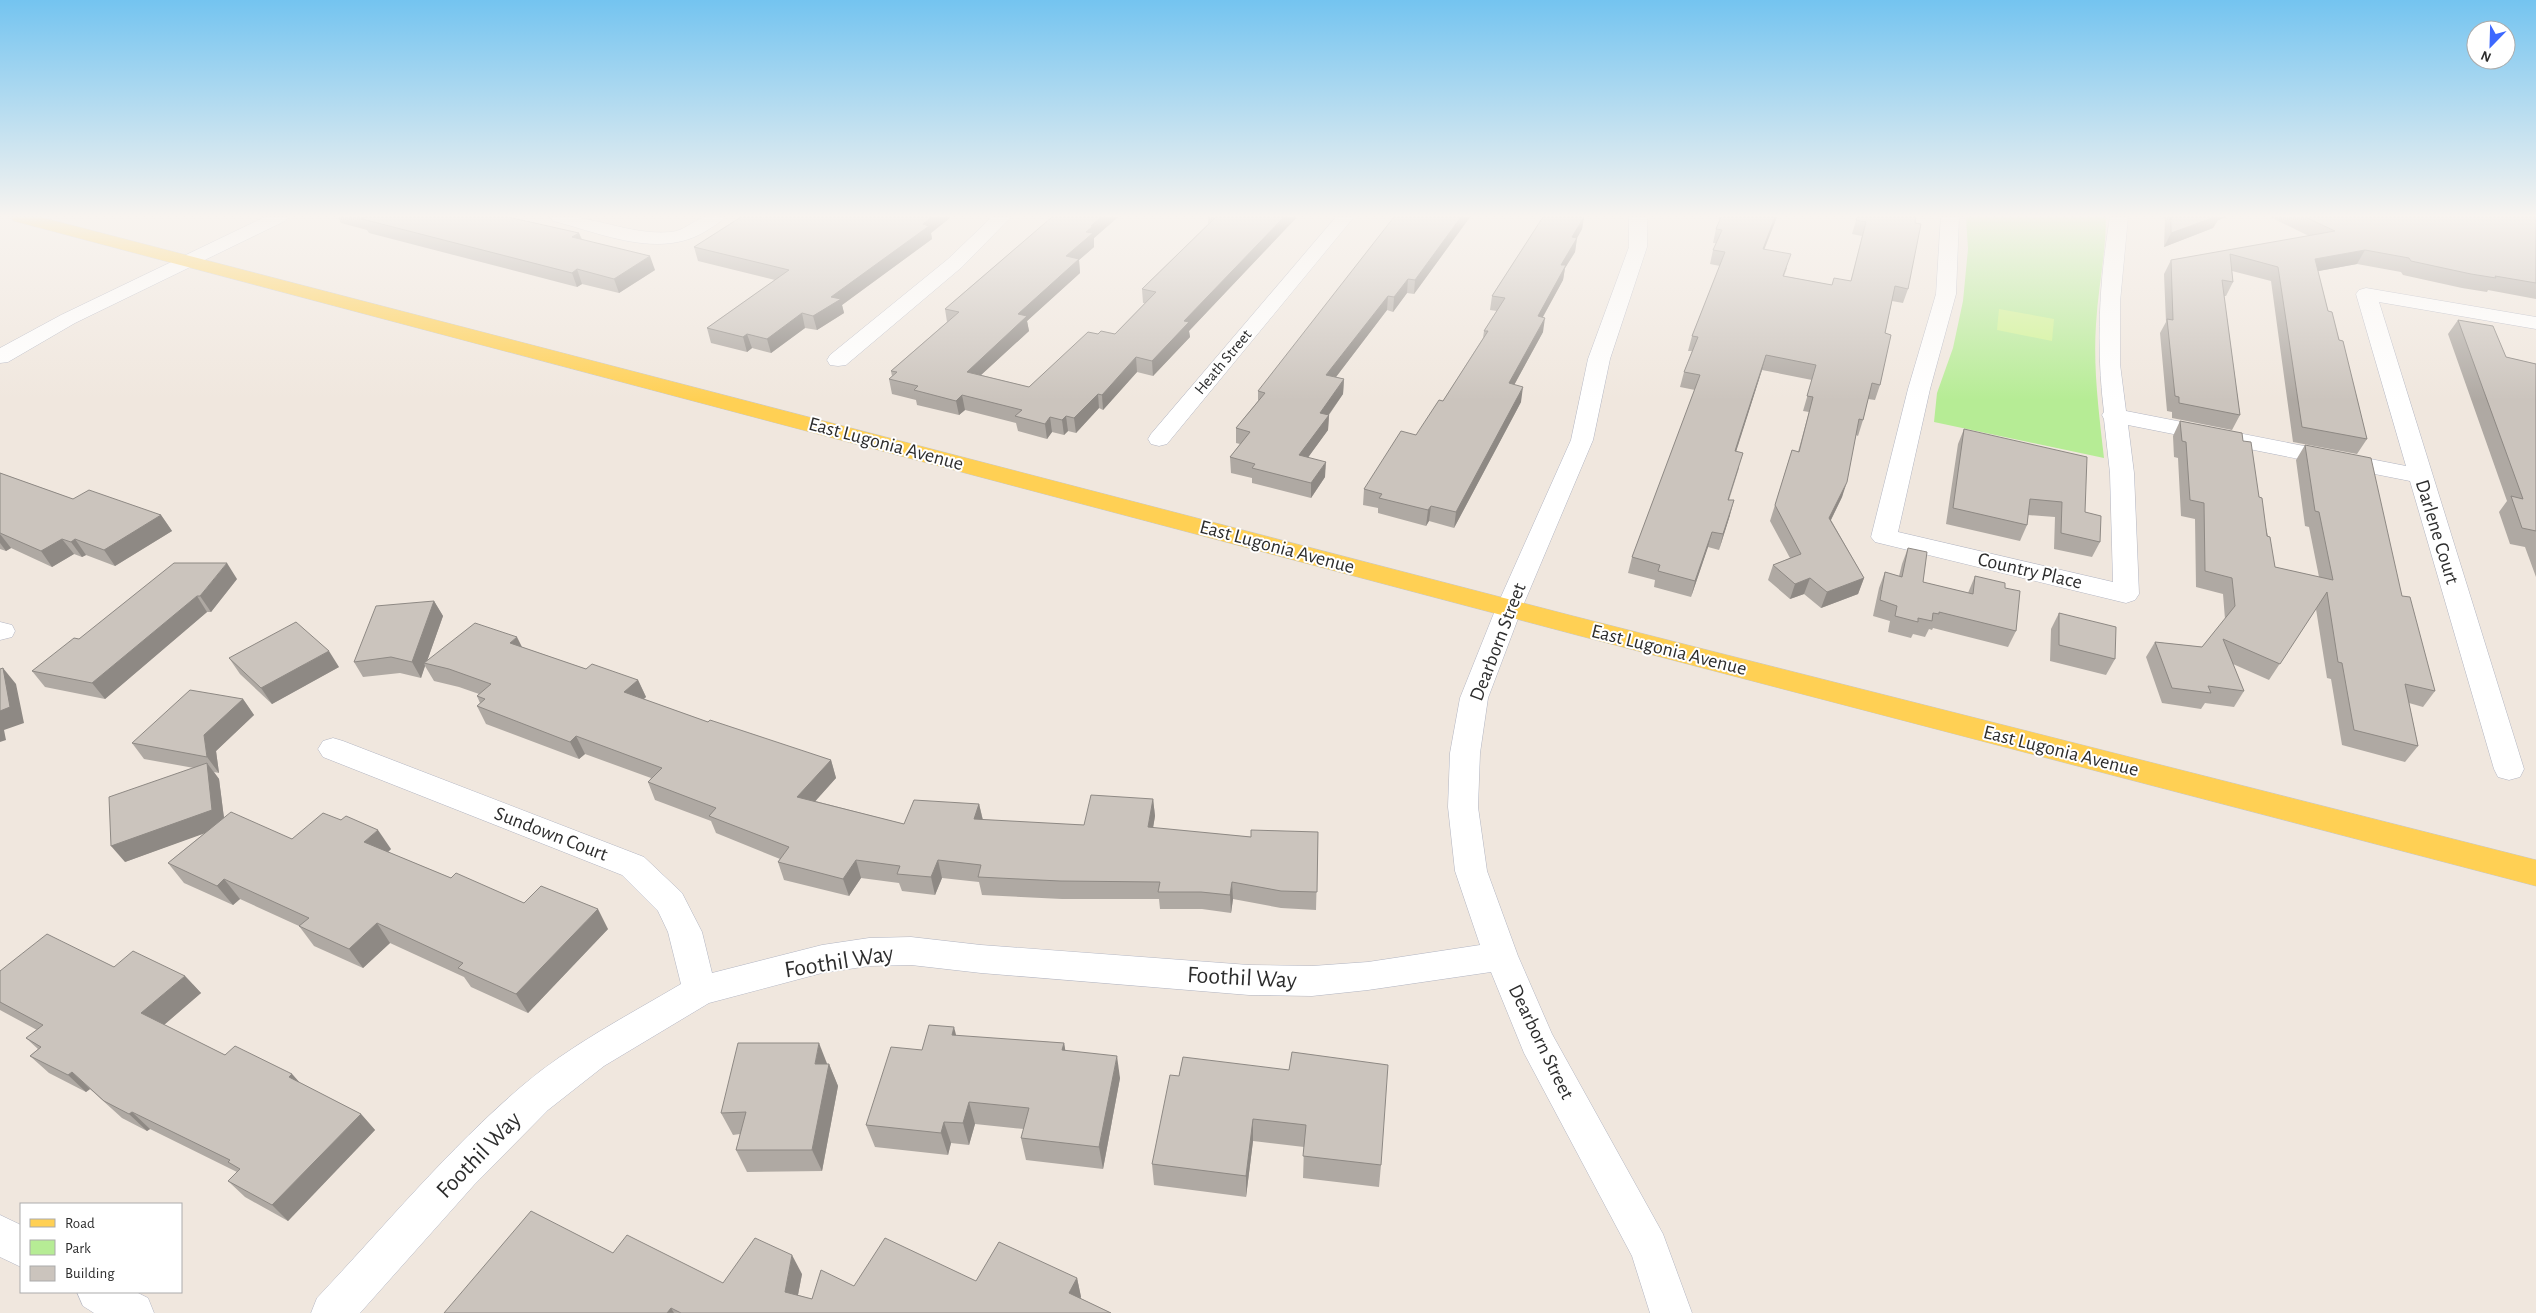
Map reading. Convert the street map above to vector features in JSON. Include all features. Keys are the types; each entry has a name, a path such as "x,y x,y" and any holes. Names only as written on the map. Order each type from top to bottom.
{"main road":[{"name":"East Lugonia Avenue","path":"257,278 1509,608 2536,873"}],"street":[{"path":"0,357 68,319 154,278"},
{"path":"838,360 938,278"},
{"name":"Heath Street","path":"1159,439 1294,278"},
{"name":"Dearborn Street","path":"1627,278 1599,359 1582,440 1509,608 1474,698 1465,752 1463,807 1471,871 1501,956 1537,1042 1649,1248 1671,1313"},
{"name":"Country Place","path":"1947,278 1946,294 1919,389 1884,537 2126,594 2122,473 2113,415 2109,364 2110,302 2113,278"},
{"name":"Darlene Court","path":"2509,769 2366,294 2536,323"},
{"path":"2113,415 2420,476"},
{"name":"Sundown Court","path":"333,749 633,866 670,902 685,932 700,991"},
{"name":"Foothil Way","path":"332,1313 460,1172 535,1098 591,1055 700,991 822,959 869,952 911,951 982,959 1250,980 1312,981 1368,976 1501,956"},
{"path":"0,1234 20,1246"},
{"path":"99,1293 133,1313"}],"green space":[{"path":"1965,278 2101,278 2095,358 2104,458 1934,422 1937,393 1953,348 1963,301"},
{"path":"1999,309 2054,319 2052,341 1997,330"}],"building":[{"path":"777,278 857,278 831,297 841,299 813,316 802,313 767,339 747,334 743,337 707,328"},
{"path":"981,278 1058,278 1018,314 1027,316 967,372 1029,387 1088,332 1098,334 1101,331 1115,334 1156,292 1142,289 1153,278 1225,278 1184,321 1189,322 1152,361 1136,357 1102,395 1098,394 1074,418 1066,416 1062,420 1050,417 1045,424 1015,416 1022,410 962,395 956,401 914,390 918,386 889,379 897,372 891,371 959,312 945,309"},
{"path":"1346,278 1416,278 1415,280 1408,279 1394,297 1388,296 1326,375 1344,379 1320,413 1329,415 1299,455 1326,462 1311,483 1252,468 1255,464 1230,457 1250,432 1236,428 1265,393 1258,391"},
{"path":"1503,278 1559,278 1538,316 1545,318 1509,383 1523,387 1456,512 1431,506 1428,510 1379,498 1382,494 1364,489 1401,431 1416,435 1439,400 1443,401 1488,331 1484,331 1505,298 1492,296"},
{"path":"1715,278 1795,278 1832,285 1834,278 1851,281 1852,278 1910,278 1908,289 1895,286 1885,333 1891,335 1880,385 1872,383 1863,420 1859,419 1847,482 1829,518 1864,578 1827,592 1810,578 1795,584 1773,565 1801,554 1775,505 1792,450 1799,452 1813,397 1807,396 1816,365 1766,355 1735,451 1743,453 1728,500 1734,500 1723,534 1712,532 1695,581 1658,571 1660,565 1632,557 1700,375 1684,372 1698,337 1692,336"},
{"path":"2172,278 2233,278 2233,282 2222,280 2240,415 2179,403 2179,397 2175,396 2167,319 2173,320"},
{"path":"2280,278 2320,278 2328,311 2332,312 2339,340 2343,341 2367,439 2302,427"},
{"path":"2508,278 2536,278 2536,283"},
{"path":"2458,320 2493,326 2506,357 2536,364 2536,531 2522,528 2511,496 2523,499"},
{"path":"2180,421 2242,433 2243,441 2251,442 2259,497 2262,498 2267,536 2270,537 2275,567 2333,580 2319,512 2315,511 2305,445 2371,458 2402,596 2410,597 2435,691 2405,684 2418,746 2354,730 2342,663 2338,662 2327,592 2280,664 2223,639 2244,691 2208,686 2211,693 2172,688 2155,642 2202,647 2235,606 2232,578 2205,571 2204,503 2190,500 2186,442 2182,441"},
{"path":"1964,429 2087,457 2085,512 2101,516 2100,542 2061,533 2062,502 2030,499 2027,525 1953,508"},
{"path":"0,473 73,499 89,490 161,515 104,550 75,539 71,542 62,539 41,551 0,533"},
{"path":"1908,548 1927,552 1923,582 1973,594 1975,576 2005,583 2005,588 2020,591 2016,631 1939,612 1939,614 1933,613 1932,621 1918,618 1918,622 1895,616 1897,606 1880,600 1885,572 1902,577"},
{"path":"174,563 227,563 200,596 197,596 92,683 32,671 74,638 79,639"},
{"path":"434,601 412,662 391,657 354,662 376,606"},
{"path":"2059,613 2116,627 2115,659 2059,645"},
{"path":"296,622 329,651 261,688 229,658"},
{"path":"475,623 517,637 510,643 586,669 592,664 638,680 624,692 708,722 710,720 831,760 797,797 904,824 914,800 979,804 974,819 1084,825 1091,795 1153,799 1148,827 1251,837 1251,830 1318,832 1317,892 1281,891 1232,882 1230,895 1201,892 1158,892 1160,882 1060,881 978,877 981,865 938,860 931,877 897,874 900,866 856,860 843,879 778,862 789,847 709,816 716,808 648,782 662,768 576,736 570,742 477,706 485,699 477,696 491,684 449,669 424,663"},
{"path":"3,668 10,707 0,711 0,669"},
{"path":"190,690 243,699 204,735 207,757 132,743"},
{"path":"207,763 212,810 111,846 109,797"},
{"path":"231,812 292,839 323,813 341,820 346,816 378,830 364,842 451,878 456,873 524,903 541,886 598,909 516,994 458,968 463,963 377,923 349,949 299,926 309,918 224,879 217,886 168,863"},
{"path":"47,934 114,967 133,951 185,976 141,1013 225,1055 235,1046 292,1074 289,1077 361,1114 272,1205 228,1181 240,1169 228,1162 230,1160 132,1112 129,1114 104,1101 72,1072 68,1075 30,1056 41,1047 26,1038 43,1025 0,1002 0,971"},
{"path":"929,1025 954,1027 952,1035 1064,1043 1062,1050 1117,1056 1099,1147 1021,1138 1029,1108 969,1102 963,1123 944,1122 941,1133 866,1125 891,1047 922,1050"},
{"path":"738,1043 819,1043 815,1064 829,1064 812,1150 736,1150 746,1112 721,1113"},
{"path":"1292,1052 1388,1065 1381,1165 1303,1156 1306,1125 1253,1119 1246,1176 1152,1164 1170,1075 1179,1076 1183,1057 1289,1070"},
{"path":"531,1211 613,1253 627,1235 723,1283 755,1238 792,1255 785,1292 812,1299 821,1270 854,1286 885,1238 976,1281 999,1242 1077,1278 1069,1293 1111,1313 681,1313 671,1308 667,1313 444,1313"}]}
